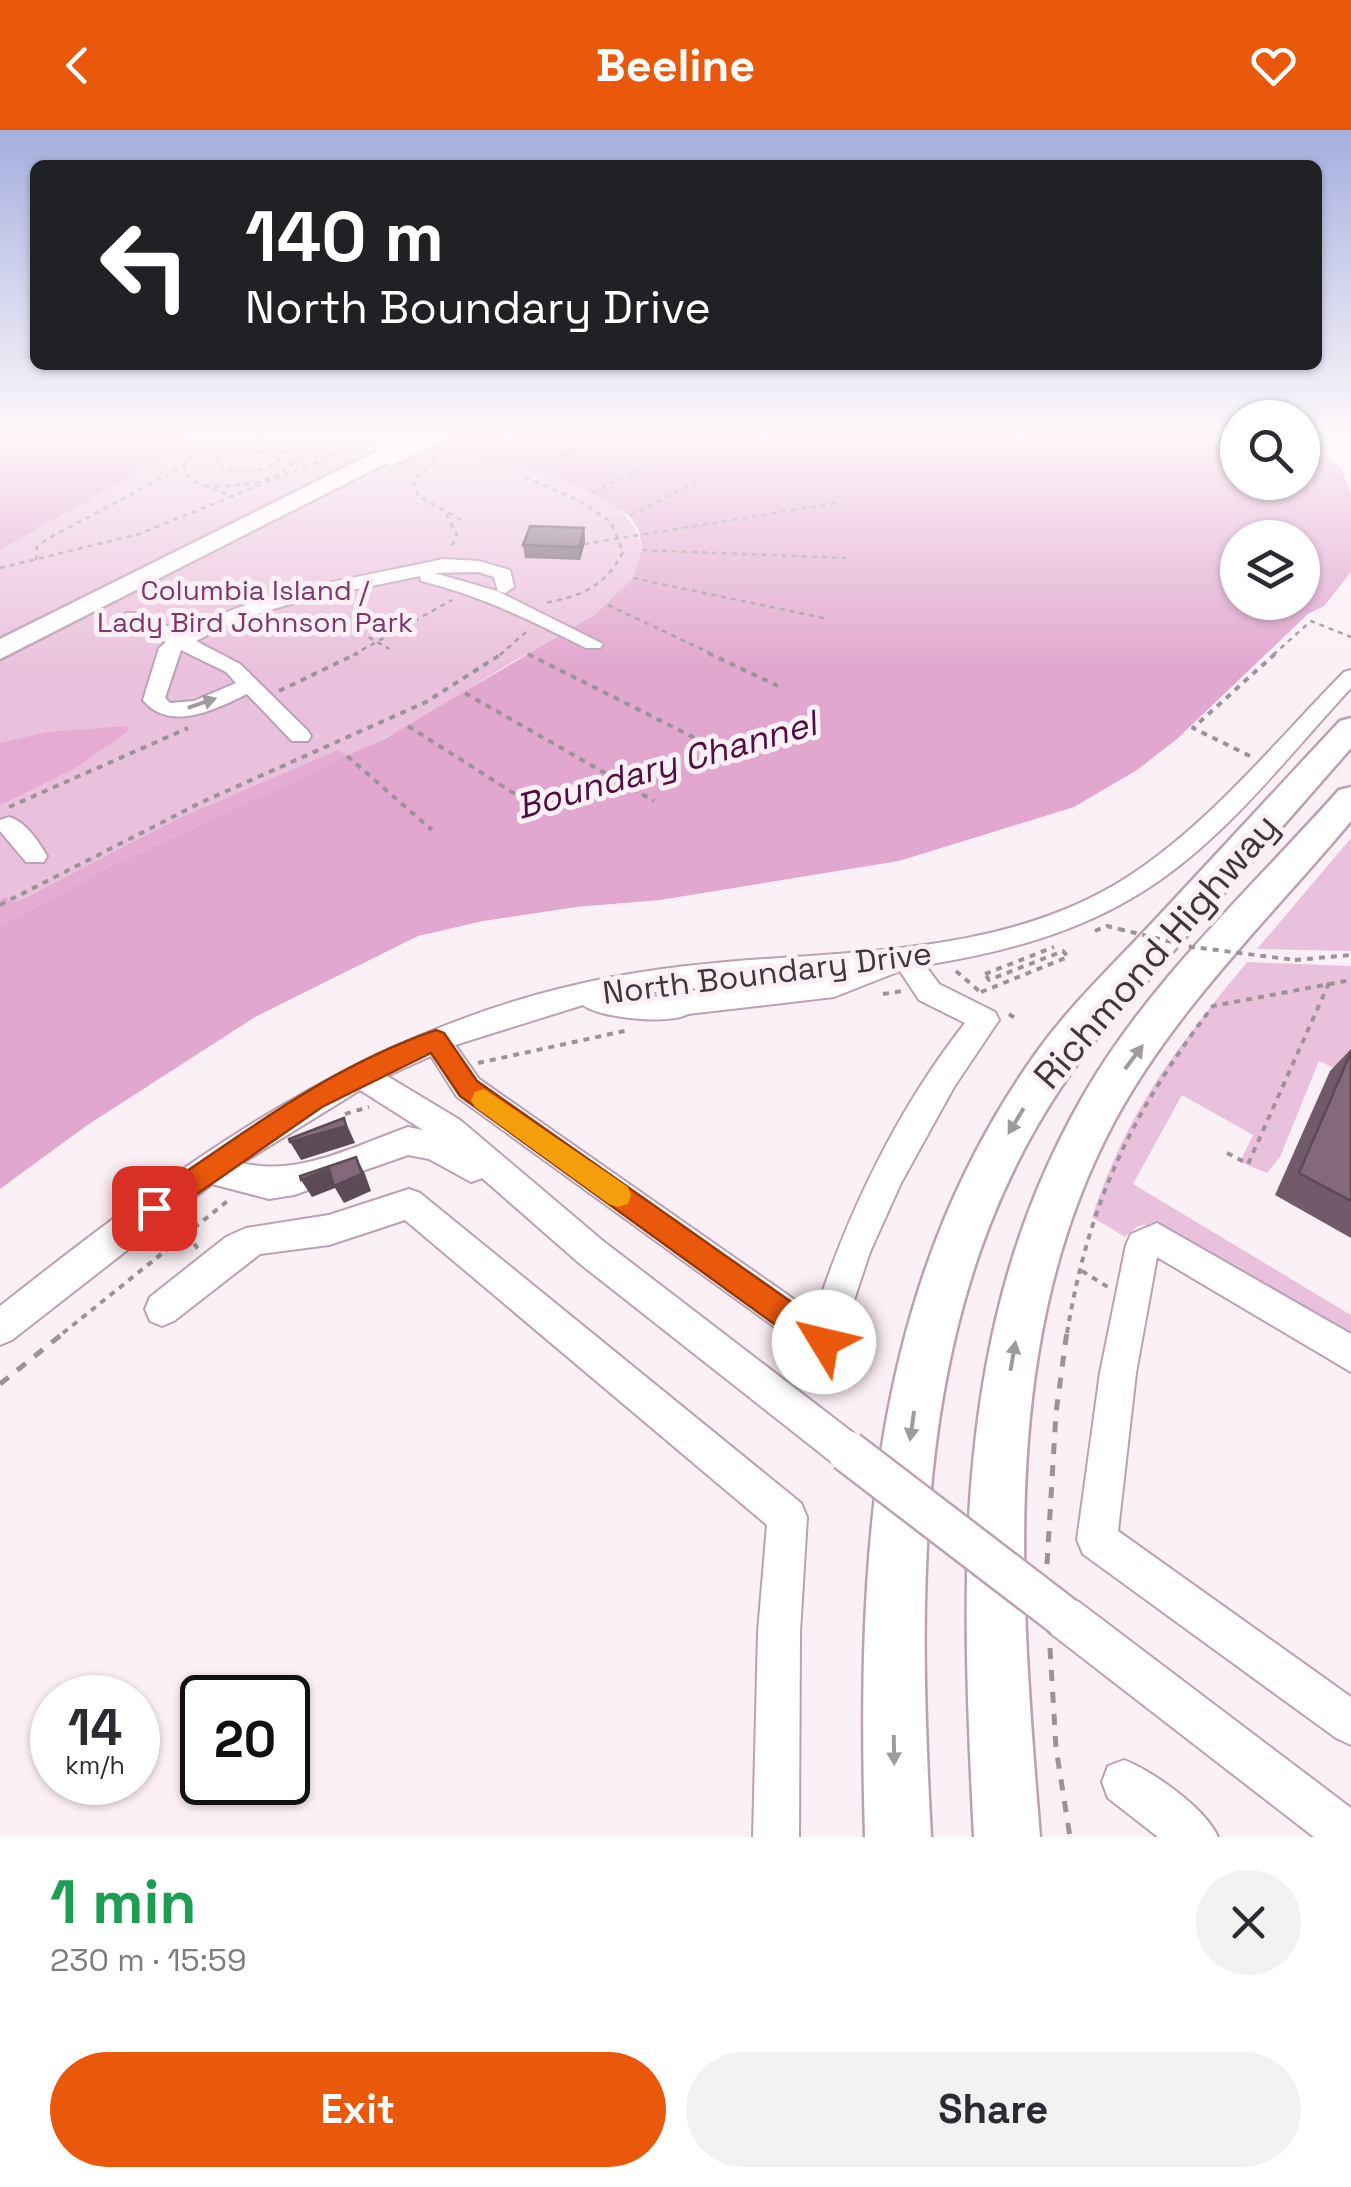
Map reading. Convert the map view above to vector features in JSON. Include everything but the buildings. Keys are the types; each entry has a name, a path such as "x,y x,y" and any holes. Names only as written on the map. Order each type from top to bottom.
{"highway":[{"path":"0,632 241,510"},
{"path":"0,651 258,510"},
{"path":"0,651 78,619 102,615 133,617 128,605 130,595 150,572"},
{"name":"Richmond Highway","path":"898,1837 894,1584 903,1487 936,1306 972,1203 1014,1123 1070,1042 1351,728"},
{"name":"Richmond Highway","path":"1007,1837 995,1529 1004,1410 1034,1268 1075,1154 1098,1110 1149,1038 1351,798"},
{"path":"996,1619 1033,1837"}],"street":[{"path":"261,690 188,709 160,708 154,694 169,648 231,614 263,604 443,565 479,567 503,574 484,595"},
{"path":"396,576 436,578 484,595 520,615 592,644"},
{"path":"133,617 222,660 261,690 300,736"},
{"name":"North Boundary Drive","path":"0,1328 278,1122 359,1074 436,1040 573,998 671,1010 682,1003 834,986 905,957 968,948 1033,932 1086,910 1137,883 1196,834 1351,676"},
{"path":"5,818 35,856"},
{"path":"436,1040 468,1088 824,1342 845,1269 870,1208 952,1058 985,1020 929,992 905,957"},
{"path":"359,1074 381,1100 493,1165 591,1252 1351,1837"},
{"path":"381,1100 403,1107 408,1141"},
{"path":"210,1169 269,1184 294,1181 408,1141 443,1149 530,1214 591,1252"},
{"path":"162,1309 238,1248 258,1239 329,1230 410,1204 787,1516 779,1632 776,1837"},
{"path":"1351,1354 1157,1238 1143,1245 1118,1373 1098,1540 1351,1723"},
{"path":"1124,1782 1195,1837"}],"path":[{"path":"36,560 37,546 101,510"},
{"path":"0,568 139,534 201,510"},
{"path":"444,510 465,522"},
{"path":"443,565 457,535 444,510"},
{"path":"0,906 170,816 351,739 424,700 515,643 528,630 520,615 590,594 614,572 622,552 612,522 593,510"},
{"path":"630,516 642,510"},
{"path":"584,544 790,510"},
{"path":"642,550 846,558"},
{"path":"634,578 828,619"},
{"path":"261,690 484,595"},
{"path":"608,605 778,686"},
{"path":"1247,754 1193,728 1311,621 1351,637"},
{"path":"360,632 389,649"},
{"path":"528,654 716,748"},
{"path":"465,693 654,801"},
{"path":"408,726 515,794"},
{"path":"5,818 104,762 189,728"},
{"path":"346,756 432,830"},
{"path":"1090,933 1108,926 1192,947 1295,960 1351,955"},
{"path":"980,991 1068,957 1063,952 990,980 985,974 1072,940"},
{"path":"948,965 993,1001"},
{"path":"1227,1153 1248,1164 1329,983"},
{"path":"883,994 908,990"},
{"path":"1006,1012 1019,1022"},
{"path":"453,1070 578,1038 637,1028"},
{"path":"334,1116 381,1100"},
{"path":"0,1384 253,1181"}],"green space":[{"name":"Columbia Island / Lady Bird Johnson Park","path":"69,510 617,510 632,524 641,549 634,578 624,593 595,617 561,637 403,729 113,864 0,926 0,550"},
{"path":"1351,838 1351,951 1257,949 1269,935"},
{"path":"1247,962 1351,966 1351,1076 1319,1061 1280,1157 1267,1173 1240,1162 1253,1135 1182,1095 1133,1184 1351,1315 1351,1338 1156,1224 1138,1226 1125,1237 1092,1217 1122,1143 1156,1081"}],"shaded area":[{"path":"128,726 128,731 74,769 0,805 0,743 47,732"},
{"path":"338,750 347,756 110,866 0,926 0,900 5,897 12,902 22,900 175,820"}],"water":[{"path":"0,510 71,510 0,550"},
{"name":"Boundary Channel","path":"619,510 1351,510 1351,572 1320,608 1320,520 1220,520 1220,620 1302,620 1177,739 1137,770 1074,807 899,861 660,900 483,921 418,936 255,1017 86,1126 0,1189 0,926 110,866 388,737 596,614 633,578 642,550 639,530 630,516"}],"slow traffic":[{"path":"484,1100 618,1195"}],"route":[{"path":"154,1208 313,1100 359,1074 436,1040 468,1088 824,1342"}]}
